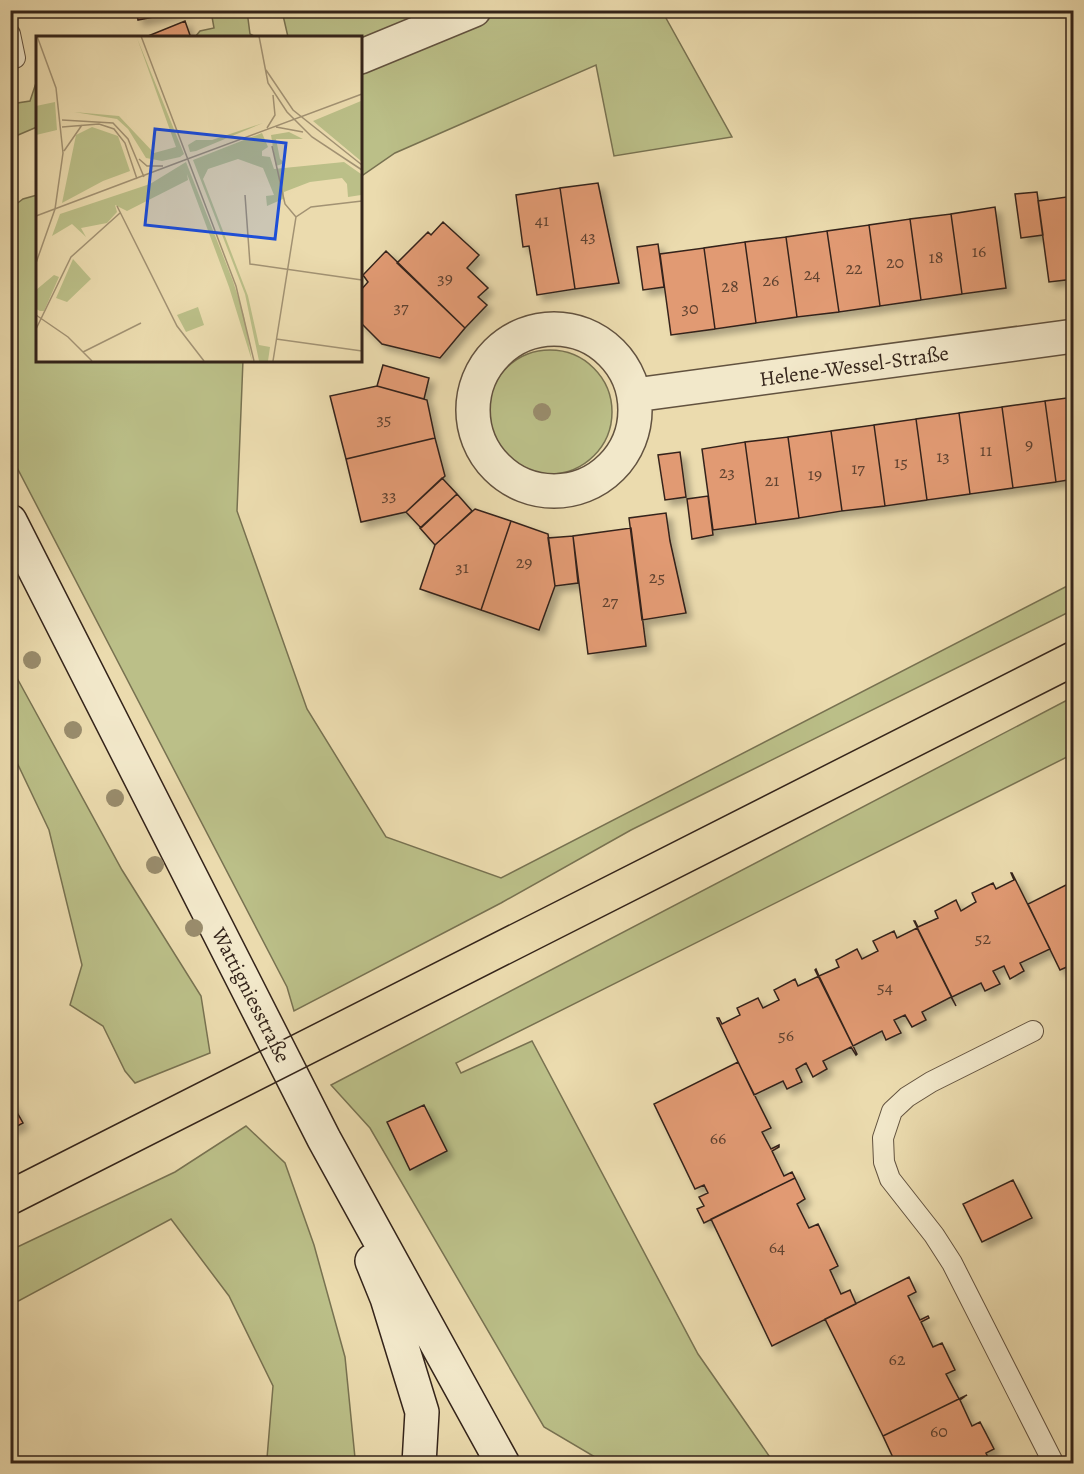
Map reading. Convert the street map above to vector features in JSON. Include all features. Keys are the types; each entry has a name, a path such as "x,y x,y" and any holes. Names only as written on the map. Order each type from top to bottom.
{"street":[{"path":"362,56 474,10"},
{"path":"564,328 589,336 610,350 627,371 635,395 635,424 626,450 609,472 585,487 557,492 538,490 529,488 504,475 486,454 475,428 473,402 479,377 493,355 513,338 538,330 564,328"},
{"name":"Helene-Wessel-Straße","path":"635,395 1074,336"},
{"name":"Wattigniesstraße","path":"10,521 324,1139 503,1464"},
{"path":"324,1139 387,1298 422,1412 419,1464"}],"lane":[{"path":"10,34 15,58"},
{"path":"1033,1031 931,1082 907,1097 892,1111 883,1138 884,1162 890,1179 952,1263 1054,1464"}],"green space":[{"path":"211,11 247,11 250,34 254,36 196,36 200,31 214,28"},
{"path":"282,11 662,11 732,137 614,156 596,65 395,153 362,176 362,36 288,36"},
{"path":"36,83 36,127 11,138 11,104 30,101"},
{"path":"36,195 36,362 243,362 237,511 307,709 386,837 501,878 1073,583 1073,610 631,830 501,903 294,1011 287,987 11,456 11,208 23,199"},
{"path":"550,350 574,354 594,368 608,388 612,412 608,436 594,456 574,470 550,474 526,470 506,456 492,436 488,412 492,388 506,368 526,354"},
{"path":"11,667 122,870 201,996 210,1053 135,1083 125,1071 103,1026 70,1005 82,965 49,830 11,750"},
{"path":"1073,697 1073,754 456,1063 461,1073 532,1041 698,1354 774,1463 605,1463 544,1427 370,1128 331,1085"},
{"path":"246,1126 285,1163 314,1245 345,1357 354,1463 264,1463 267,1458 273,1386 229,1296 171,1219 11,1305 11,1250 175,1172"}],"building":[{"path":"136,10 188,10 138,20"},
{"path":"185,21 190,36 148,36"},
{"path":"598,183 619,283 575,289 560,188"},
{"path":"560,188 575,289 537,295 529,246 523,247 516,195"},
{"path":"1037,192 1043,235 1021,238 1015,194"},
{"path":"1074,196 1074,279 1049,282 1038,201"},
{"path":"995,207 1006,288 962,294 951,214"},
{"path":"951,214 962,294 921,300 910,219"},
{"path":"910,219 921,300 880,306 869,225"},
{"path":"443,222 479,255 467,268 488,288 478,297 487,305 465,328 397,263 428,232 431,235"},
{"path":"869,225 880,306 839,312 827,231"},
{"path":"827,231 839,312 797,317 786,237"},
{"path":"786,237 797,317 756,323 745,242"},
{"path":"745,242 756,323 715,329 704,248"},
{"path":"658,244 664,287 643,290 637,247"},
{"path":"704,248 715,329 671,335 660,254"},
{"path":"386,251 465,328 440,358 382,344 362,324 362,289 368,282 363,275"},
{"path":"383,365 429,378 424,399 377,386"},
{"path":"377,386 427,400 435,438 346,459 330,396"},
{"path":"1074,397 1074,479 1056,482 1045,401"},
{"path":"1045,401 1056,482 1013,488 1002,407"},
{"path":"1002,407 1013,488 970,494 959,413"},
{"path":"959,413 970,494 927,500 916,419"},
{"path":"916,419 927,500 885,506 874,425"},
{"path":"874,425 885,506 842,511 831,431"},
{"path":"831,431 842,511 799,518 788,437"},
{"path":"788,437 799,518 756,524 745,442"},
{"path":"435,438 445,476 406,512 361,522 346,459"},
{"path":"745,442 756,524 713,530 702,449"},
{"path":"680,452 686,497 665,500 658,455"},
{"path":"442,478 457,494 421,528 406,512"},
{"path":"457,494 472,511 435,545 420,528"},
{"path":"708,496 713,535 692,539 687,499"},
{"path":"475,509 511,521 481,610 420,589 435,545"},
{"path":"666,513 686,613 642,620 629,518"},
{"path":"511,521 548,534 555,586 539,630 481,610"},
{"path":"631,528 646,646 588,654 573,536"},
{"path":"573,536 578,583 555,586 548,538"},
{"path":"1011,873 1050,949 1020,963 1024,971 1010,979 1004,966 993,971 1000,984 985,991 981,983 952,997 914,921 918,927 938,918 935,911 956,900 961,911 976,902 972,893 993,883 996,889 1014,880"},
{"path":"1074,881 1074,975 1069,966 1060,970 1028,904"},
{"path":"917,928 956,1006 951,997 922,1012 926,1020 912,1027 905,1015 894,1020 901,1033 886,1040 882,1031 853,1046 815,970 819,976 839,967 836,960 857,949 862,959 878,951 873,941 894,931 897,938"},
{"path":"819,976 857,1054 851,1047 823,1061 827,1069 813,1077 806,1063 796,1069 802,1082 787,1089 783,1081 754,1095 717,1018 722,1024 740,1015 737,1008 758,998 763,1008 779,1000 774,990 795,979 798,986"},
{"path":"738,1062 771,1128 762,1132 771,1149 779,1145 772,1151 784,1176 792,1172 795,1178 704,1223 697,1209 704,1206 699,1197 708,1193 704,1185 695,1189 654,1104"},
{"path":"10,1100 23,1123 10,1130"},
{"path":"424,1105 447,1151 410,1170 387,1122"},
{"path":"795,1178 805,1199 797,1204 809,1228 818,1224 838,1266 830,1270 841,1294 850,1290 856,1304 772,1346 711,1219"},
{"path":"1013,1180 1032,1218 982,1242 963,1204"},
{"path":"909,1277 916,1292 908,1296 920,1320 928,1316 929,1318 921,1322 933,1347 942,1343 955,1370 946,1374 959,1399 883,1436 825,1319"},
{"path":"967,1395 960,1400 972,1426 980,1422 994,1449 986,1453 991,1464 896,1464 883,1436"}],"tram line":[{"path":"10,1178 1074,639"},
{"path":"10,1217 1074,678"}]}
